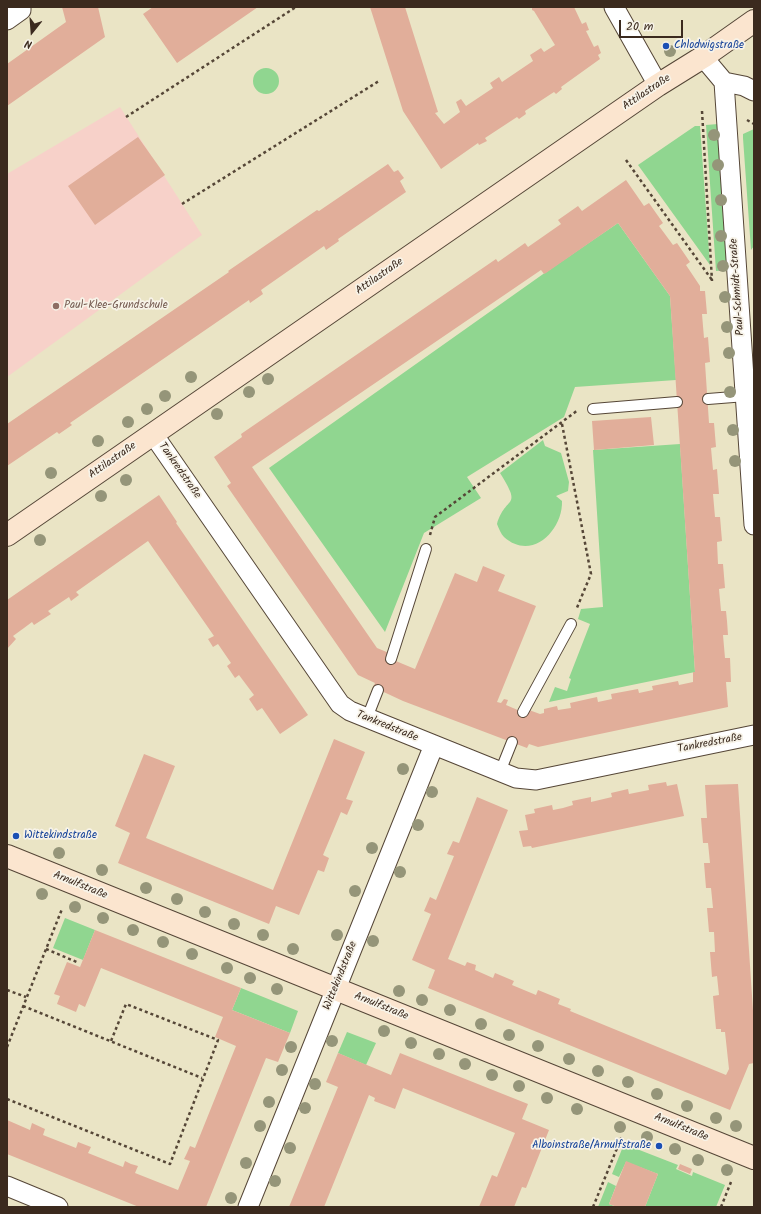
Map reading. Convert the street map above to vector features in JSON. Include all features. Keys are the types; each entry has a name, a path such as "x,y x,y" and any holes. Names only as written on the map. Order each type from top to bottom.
{"main road":[{"name":"Attilastraße","path":"7,535 658,85 703,57 754,21"},
{"name":"Arnulfstraße","path":"7,856 754,1158"}],"street":[{"path":"7,20 21,10 21,7"},
{"path":"614,7 658,85"},
{"path":"703,57 724,82 744,86 754,91"},
{"name":"Paul-Schmidt-Straße","path":"724,82 754,525"},
{"name":"Tankredstraße","path":"153,434 340,704 350,711 516,778 536,780 754,735"},
{"name":"Wittekindstraße","path":"248,1207 434,745"},
{"path":"7,1186 58,1207"}],"lane":[{"path":"708,399 746,396"},
{"path":"593,409 677,402"},
{"path":"391,659 426,549"},
{"path":"523,712 571,624"},
{"path":"367,718 378,690"},
{"path":"500,772 512,742"}],"path":[{"path":"126,117 296,7"},
{"path":"182,204 379,81"},
{"path":"626,160 712,280 702,111"},
{"path":"426,549 435,517 562,424 577,410 593,409"},
{"path":"562,424 590,574 571,624"},
{"path":"7,1046 62,909"},
{"path":"46,950 79,963"},
{"path":"7,990 26,997"},
{"path":"7,1099 170,1164 202,1078 218,1040 126,1004 111,1042"},
{"path":"23,1006 202,1078"},
{"path":"593,1207 622,1136"},
{"path":"721,1207 731,1182"}],"shaded area":[{"name":"Paul-Klee-Grundschule","path":"120,107 202,235 7,377 7,174"}],"green space":[{"path":"266,68 275,72 279,81 275,90 266,94 257,90 253,81 257,72"},
{"path":"718,124 728,270 716,271 706,125"},
{"path":"695,126 700,126 710,265 638,165"},
{"path":"754,129 754,246 751,250 743,134"},
{"path":"618,223 670,296 676,380 575,387 564,417 467,477 481,498 424,533 385,632 269,468 546,272"},
{"path":"543,440 545,446 561,453 569,482 568,491 556,496 562,501 561,512 551,532 544,539 535,544 525,546 515,544 503,536 497,524 512,497 500,473"},
{"path":"680,444 695,672 549,702 555,687 567,691 571,679 569,678 590,624 578,619 581,609 603,607 593,450"},
{"path":"65,918 95,930 83,960 53,948"},
{"path":"241,988 298,1011 290,1033 232,1010"},
{"path":"347,1032 376,1043 366,1065 338,1053"},
{"path":"624,1144 678,1165 676,1169 692,1176 693,1172 725,1185 716,1207 645,1207 658,1174 626,1162 619,1177 612,1174"},
{"path":"608,1182 616,1186 609,1204 617,1207 598,1207"}],"building":[{"path":"62,7 98,7 105,37 7,106 7,64 66,22"},
{"path":"153,7 258,7 177,63 143,14"},
{"path":"370,7 405,7 438,112 435,113 444,124 460,112 456,102 461,99 466,106 493,88 490,83 499,77 502,82 533,61 530,55 541,48 544,52 555,45 532,10 532,7 574,7 582,24 586,22 589,30 586,31 594,47 598,45 601,53 598,55 600,59 561,87 562,89 556,94 554,92 525,111 526,114 519,119 517,117 485,138 487,141 479,145 478,143 441,169 403,111"},
{"path":"138,137 165,175 95,225 68,186"},
{"path":"388,164 394,172 398,170 404,178 400,181 406,192 338,239 339,241 326,250 324,246 261,290 263,294 250,303 249,300 70,423 72,425 59,434 57,432 7,466 7,424 317,210 319,211"},
{"path":"626,180 644,206 649,203 663,223 659,226 673,245 677,243 690,262 686,265 700,286 700,291 705,291 707,314 702,314 704,338 708,337 710,362 705,363 709,423 714,423 716,447 711,448 713,470 717,469 719,494 713,494 715,517 720,517 722,541 717,542 718,564 723,564 725,588 719,589 721,611 726,611 728,635 723,635 725,658 730,658 731,682 726,682 728,707 538,747 529,744 527,748 403,701 373,687 375,683 358,675 227,486 231,483 214,457 242,437 241,434 496,259 498,262 525,243 528,247 561,224 558,220 578,206 582,211","holes":["618,223 670,296 695,672 693,672 693,682 679,685 678,681 652,686 653,690 639,693 638,689 611,694 612,699 598,702 597,697 570,703 571,708 558,710 557,706 544,709 544,713 540,714 529,710 527,714 506,705 508,700 504,699 501,703 497,702 536,606 498,591 505,575 483,566 477,582 455,573 415,669 391,659 389,653 377,648 252,467 541,270 544,274 546,273"]},
{"path":"651,417 654,445 594,450 592,421"},
{"path":"159,495 177,522 176,523 308,715 280,734 262,708 257,711 249,699 254,695 239,675 235,678 227,666 231,663 218,644 213,647 208,639 214,636 148,541 76,592 79,595 71,601 69,597 48,611 51,614 34,625 32,622 13,636 16,639 7,649 7,600"},
{"path":"334,739 365,752 346,799 353,801 347,815 341,812 323,855 329,858 324,872 318,870 299,915 276,906 269,924 118,863 130,833 115,826 144,754 175,766 146,838 273,890"},
{"path":"666,782 667,786 677,784 684,816 532,848 531,846 523,847 519,831 528,830 525,815 535,813 534,809 552,805 553,810 563,808 573,805 572,801 591,797 591,802 612,797 611,793 628,789 629,794 649,790 648,785"},
{"path":"738,784 754,1026 754,1063 749,1064 730,1110 428,988 435,970 412,960 431,914 424,911 430,897 436,900 454,856 447,854 453,841 459,843 477,797 508,810 448,959 465,966 467,962 476,965 475,970 493,978 495,973 514,981 512,985 536,995 538,990 560,999 558,1004 571,1009 570,1011 726,1075 729,1069 725,1032 721,1032 721,1029 716,1029 713,996 719,995 717,976 712,977 710,952 715,952 714,932 709,932 707,908 713,908 711,888 706,888 704,863 710,863 708,843 703,843 701,818 707,818 705,785"},
{"path":"95,930 241,988 232,1010 290,1033 278,1062 266,1058 206,1207 139,1207 7,1154 7,1120 30,1130 32,1123 45,1129 43,1135 76,1148 78,1142 91,1147 88,1153 123,1167 125,1161 138,1166 135,1173 178,1190 190,1161 184,1159 190,1146 195,1148 236,1046 215,1037 223,1017 101,968 85,1007 79,1004 76,1012 57,1004 60,996 54,994 67,962 80,967"},
{"path":"338,1053 391,1075 400,1053 528,1104 522,1119 549,1130 526,1188 522,1187 514,1207 479,1207 492,1175 497,1177 515,1133 403,1088 395,1109 374,1101 375,1098 369,1095 324,1207 289,1207 338,1087 326,1082"},
{"path":"626,1161 658,1174 645,1207 617,1207 609,1204"},
{"path":"680,1164 692,1169 690,1174 678,1169"}],"place":[{"name":"Chlodwigstraße","path":"666,46"},
{"name":"Paul-Klee-Grundschule","path":"56,306"},
{"name":"Wittekindstraße","path":"16,836"},
{"name":"Alboinstraße/Arnulfstraße","path":"659,1146"}]}
